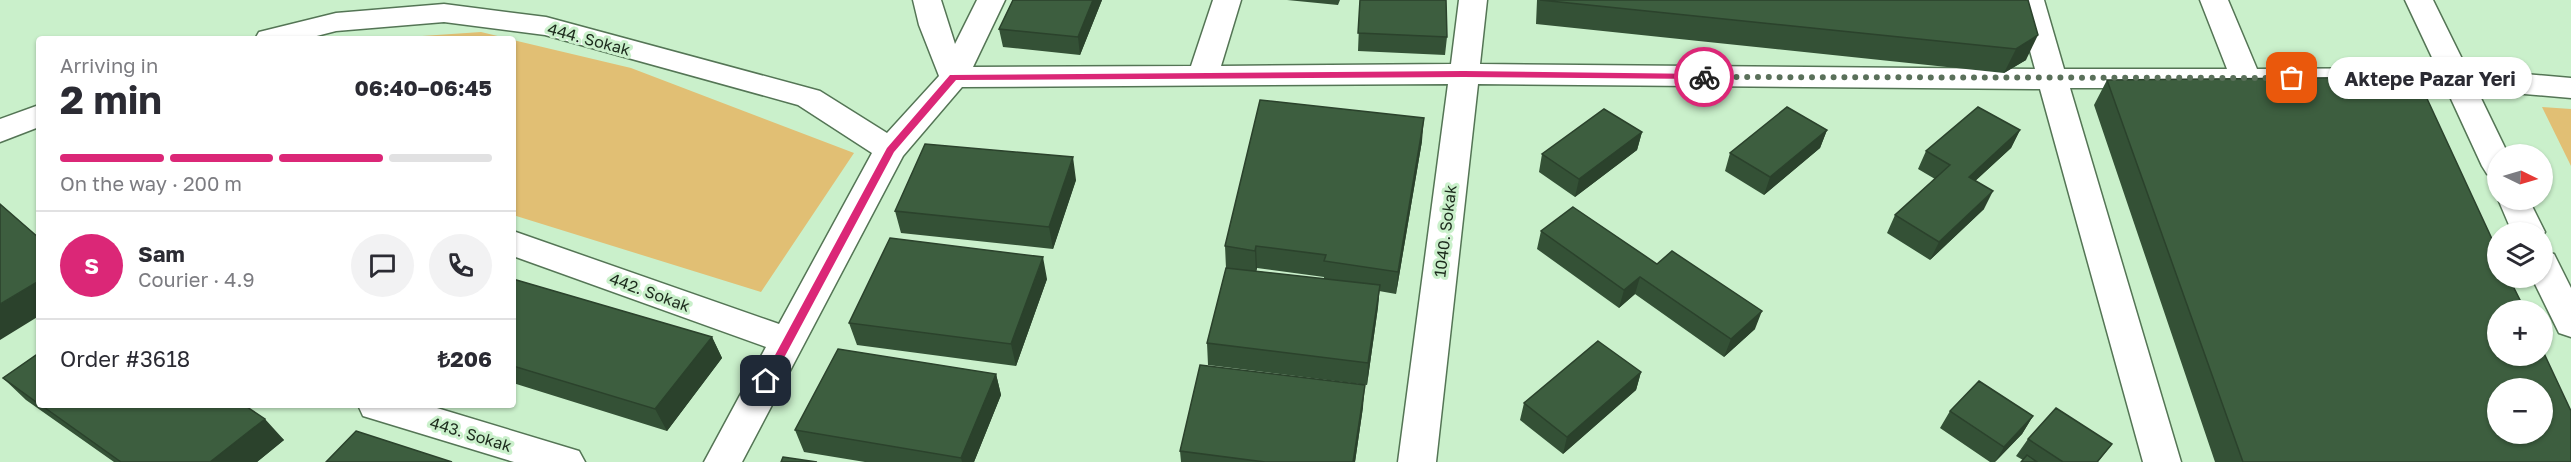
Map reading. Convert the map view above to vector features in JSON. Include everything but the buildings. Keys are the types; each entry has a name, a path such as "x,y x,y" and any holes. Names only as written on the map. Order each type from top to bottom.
{"street":[{"path":"927,0 933,25 954,77"},
{"path":"723,462 890,150 954,77 991,0"},
{"path":"1203,76 1227,0"},
{"name":"1040. Sokak","path":"1417,462 1473,0"},
{"path":"2030,0 2162,462"},
{"path":"2214,0 2246,78"},
{"path":"2419,0 2488,144"},
{"name":"444. Sokak","path":"281,36 336,22 444,14 546,26 809,98 890,150"},
{"path":"954,77 1464,74 2456,78 2571,88"},
{"path":"0,131 36,116"},
{"name":"442. Sokak","path":"516,244 788,341"},
{"path":"2553,286 2571,323"},
{"name":"443. Sokak","path":"386,408 566,462"}],"shaded area":[{"path":"481,32 498,36 422,36"},
{"path":"516,41 631,68 854,153 761,292 516,216"},
{"path":"2542,107 2571,109 2571,166"}],"way so far":[{"path":"1704,77 2292,78"}],"place":[{"name":"Aktepe Pazar Yeri","path":"2292,78"}],"route":[{"path":"766,381 890,150 954,77 1464,74 1704,77"}]}
